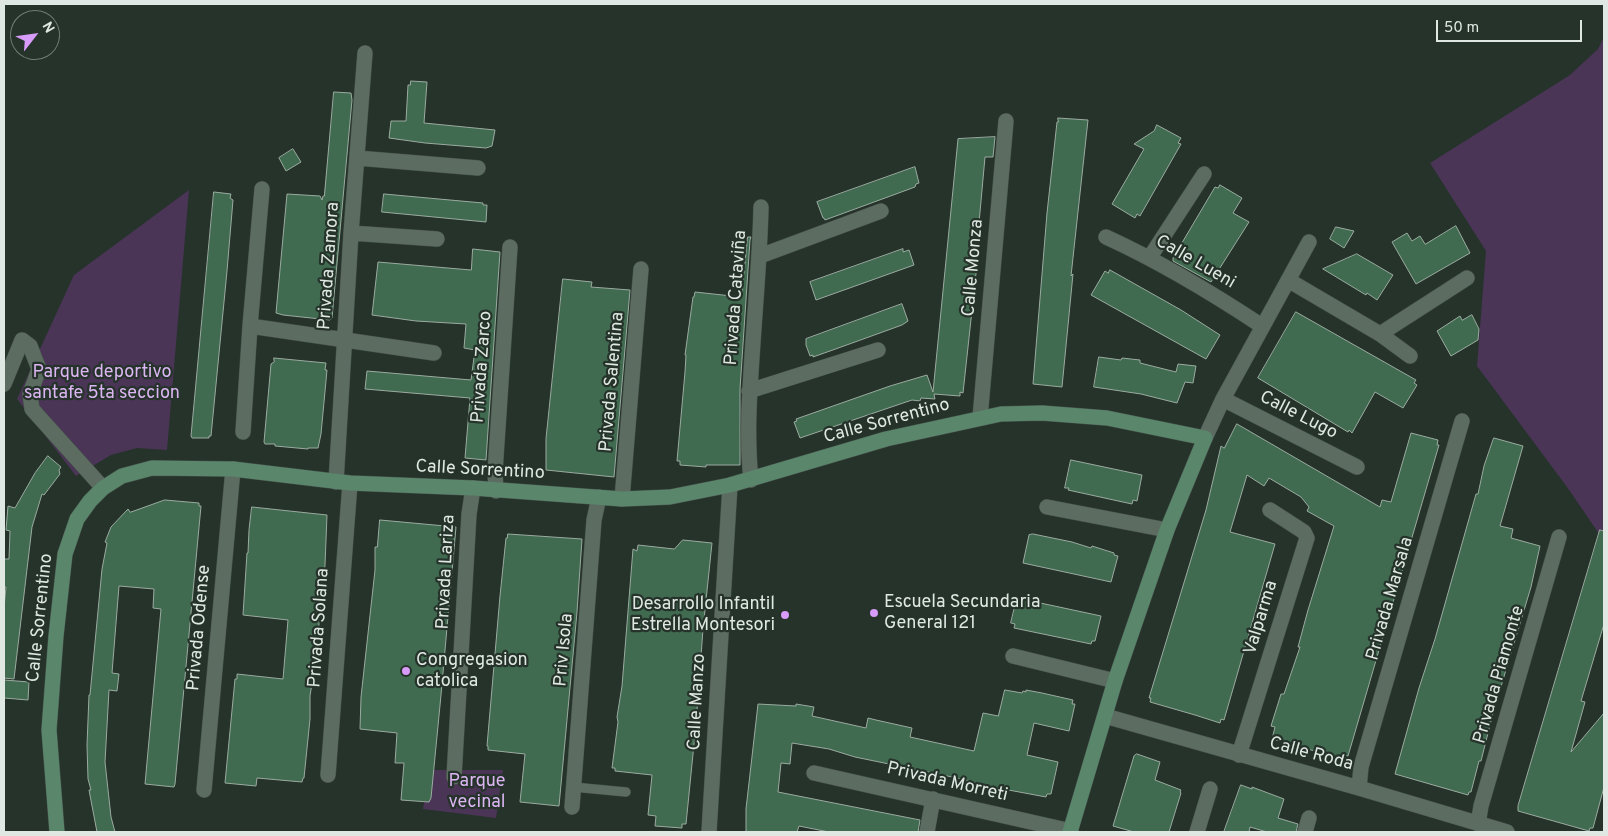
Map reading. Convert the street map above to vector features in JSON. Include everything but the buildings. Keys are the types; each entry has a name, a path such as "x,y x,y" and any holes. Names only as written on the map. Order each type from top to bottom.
{"street":[{"name":"Privada Zamora","path":"343,482 344,341 365,53"},
{"name":"Calle Monza","path":"980,418 1006,121"},
{"path":"357,158 478,168"},
{"path":"1150,257 1204,174"},
{"path":"243,432 262,189"},
{"name":"Privada Cataviña","path":"751,480 747,450 749,391 760,256 761,207"},
{"path":"760,256 881,211"},
{"path":"351,233 437,239"},
{"name":"Calle Lueni","path":"1106,237 1150,257 1230,304 1262,326"},
{"path":"1070,832 1115,682 1167,530 1223,399 1309,242"},
{"name":"Privada Zarco","path":"496,491 495,472 510,247"},
{"name":"Privada Salentina","path":"622,499 641,269"},
{"path":"1380,334 1467,278"},
{"path":"1288,280 1380,334 1410,356"},
{"path":"250,326 434,353"},
{"path":"4,384 22,340 30,346 40,369 30,394 32,409 102,488"},
{"name":"Privada Cataviña","path":"749,391 878,350"},
{"name":"Calle Lugo","path":"1223,399 1357,467"},
{"name":"Calle Sorrentino","path":"57,832 49,730 56,636 65,554 77,519 90,501 102,488 122,476 152,468 233,469 343,482 473,488 622,499 670,497 730,485 886,439 1001,414 1042,413 1107,418 1205,438"},
{"name":"Privada Marsala","path":"1359,788 1361,766 1462,421"},
{"name":"Privada Odense","path":"204,790 233,469"},
{"name":"Privada Solana","path":"328,775 343,482"},
{"name":"Calle Manzo","path":"709,832 730,485"},
{"name":"Privada Lariza","path":"454,777 468,524 473,488"},
{"name":"Priv Isola","path":"572,806 594,530 599,497"},
{"path":"1047,507 1167,530"},
{"name":"Valparma","path":"1239,755 1307,538 1304,532 1270,510"},
{"name":"Privada Piamonte","path":"1478,824 1484,797 1559,537"},
{"path":"1013,656 1115,682"},
{"name":"Calle Roda","path":"1105,716 1507,832"},
{"name":"Privada Morreti","path":"814,773 1070,832"},
{"path":"1198,832 1210,789"},
{"path":"927,832 933,799"}],"lane":[{"path":"573,787 626,792"}],"green space":[{"path":"1604,37 1604,541 1567,487 1477,366 1486,251 1430,163 1570,75 1598,49"},
{"name":"Parque deportivo santafe 5ta seccion","path":"189,190 167,450 137,448 111,455 76,476 17,399 74,275"},
{"name":"Parque vecinal","path":"429,770 503,770 496,818 423,809"}],"place":[{"name":"Escuela Secundaria General 121","path":"874,613"},
{"name":"Desarrollo Infantil Estrella Montesori","path":"785,615"},
{"name":"Congregasion catolica","path":"406,671"}]}
